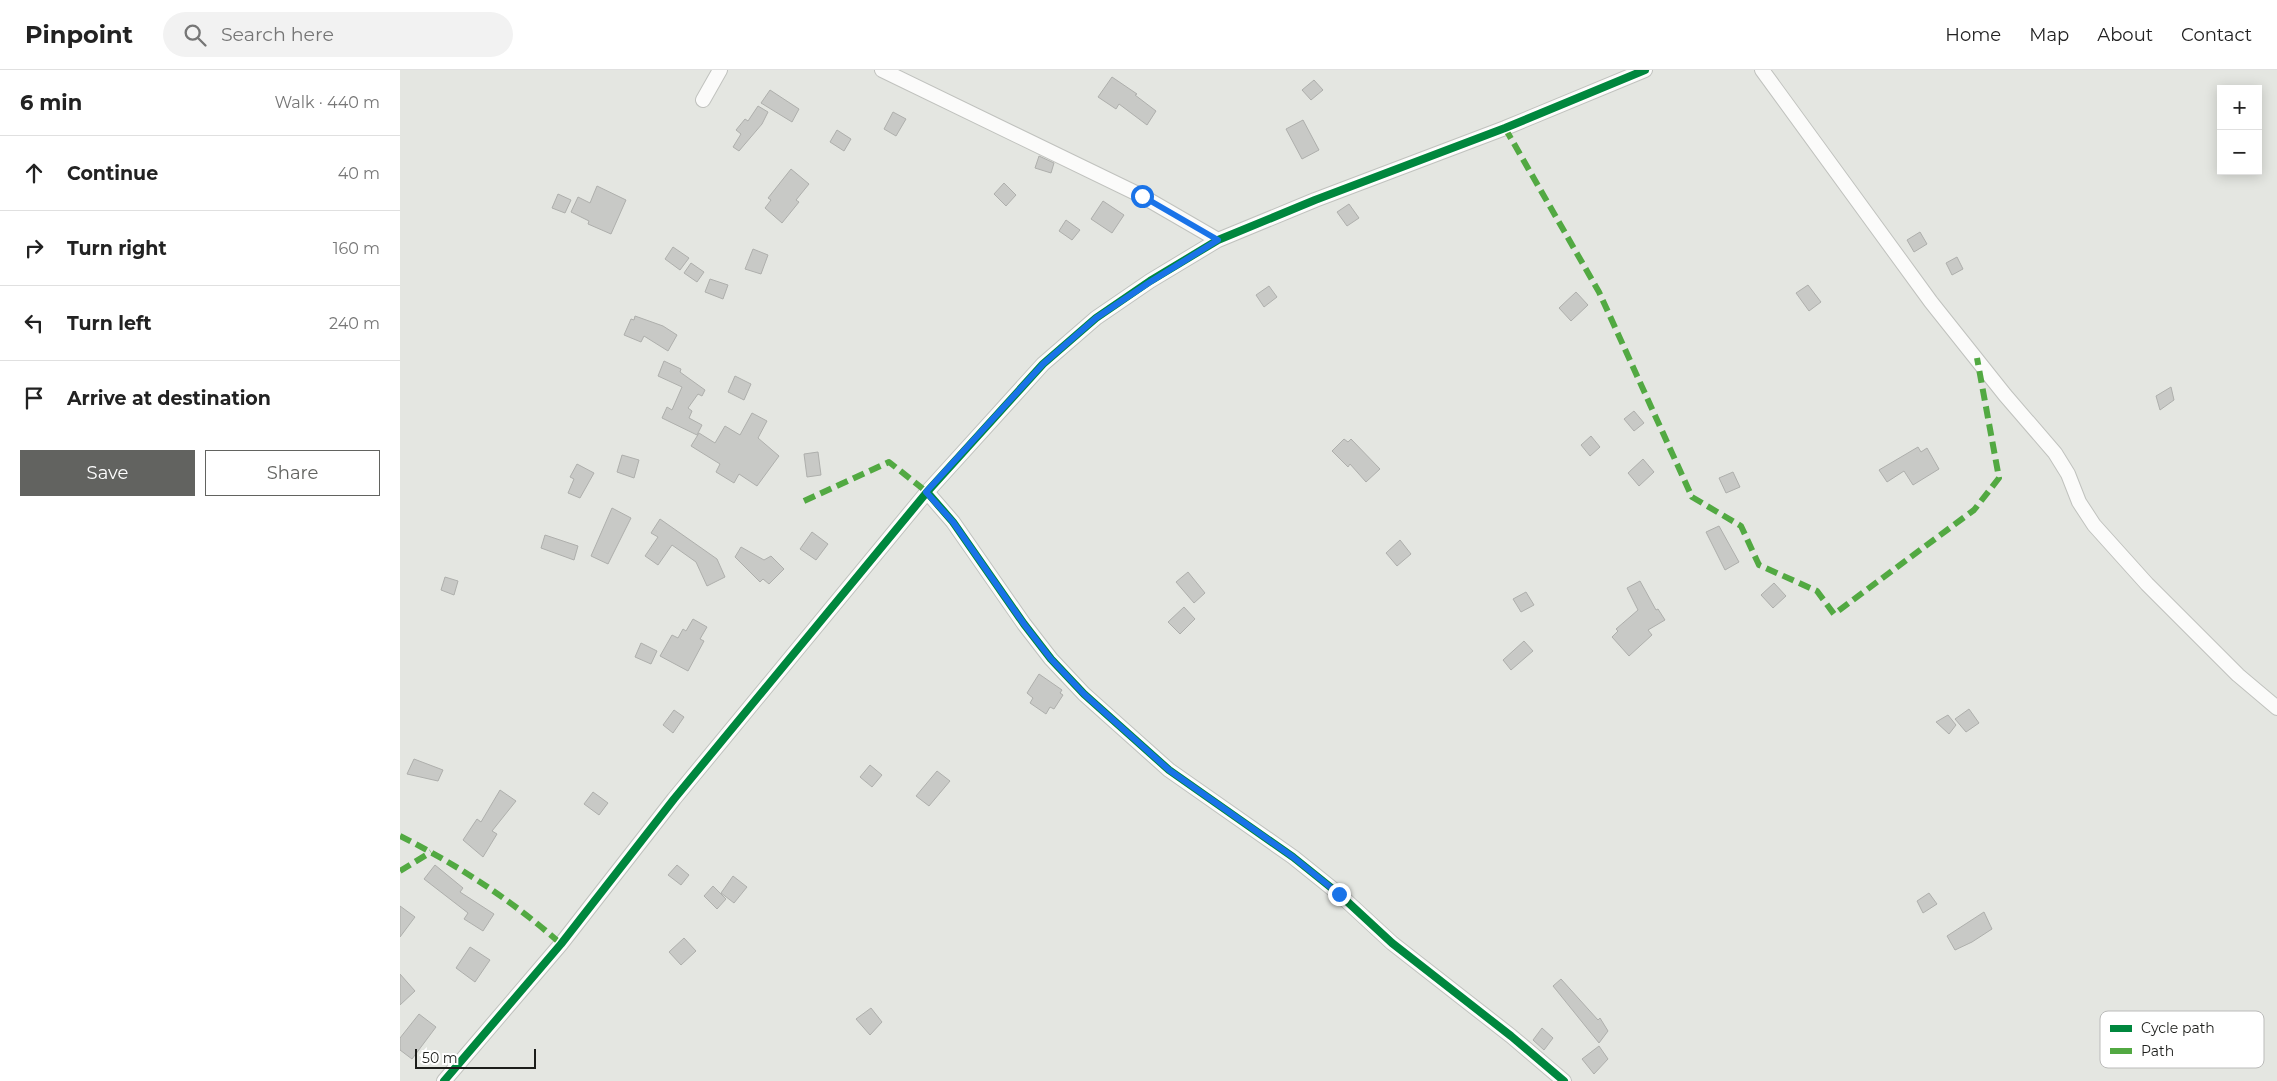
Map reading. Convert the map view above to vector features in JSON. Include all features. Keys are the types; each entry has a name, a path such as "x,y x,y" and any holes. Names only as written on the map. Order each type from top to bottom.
{"street":[{"path":"703,100 720,70"},
{"path":"882,70 1142,196 1218,240"},
{"path":"444,1081 561,944 674,798 926,492 1049,358 1096,318 1218,240 1315,200 1505,128 1645,70"},
{"path":"1762,70 1931,302 2004,395 2054,453 2068,474 2079,502 2094,525 2148,584 2238,675 2277,708"},
{"path":"926,492 953,522 1024,624 1051,659 1084,694 1169,770 1339,894 1392,943 1481,1011 1564,1081"}],"building":[{"path":"1112,77 1137,94 1135,95 1156,111 1147,125 1119,104 1116,109 1098,97"},
{"path":"1314,80 1323,90 1311,100 1302,90"},
{"path":"770,90 799,109 792,122 761,103"},
{"path":"758,106 768,112 762,124 739,151 733,147 741,134 736,130 745,119 748,121"},
{"path":"893,112 906,119 896,136 884,129"},
{"path":"1303,120 1319,150 1302,159 1286,129"},
{"path":"837,130 851,139 844,151 830,142"},
{"path":"1039,156 1054,163 1051,173 1035,168"},
{"path":"791,169 809,184 796,200 799,202 782,223 765,208 771,200 768,198"},
{"path":"1004,183 1016,195 1006,206 994,194"},
{"path":"597,186 626,200 611,234 588,224 589,221 571,212 578,197 590,203"},
{"path":"558,194 571,200 565,213 552,208"},
{"path":"1103,201 1124,215 1112,233 1091,219"},
{"path":"1349,204 1359,218 1347,226 1337,212"},
{"path":"1066,220 1080,230 1072,240 1059,231"},
{"path":"1920,232 1927,244 1914,252 1907,240"},
{"path":"673,247 689,258 680,270 665,259"},
{"path":"753,249 768,255 761,274 745,269"},
{"path":"1957,257 1963,269 1952,275 1946,263"},
{"path":"691,263 704,272 697,282 684,273"},
{"path":"710,279 728,285 723,299 705,292"},
{"path":"1808,285 1821,302 1809,311 1796,293"},
{"path":"1269,286 1277,297 1264,307 1256,295"},
{"path":"1576,292 1588,305 1571,321 1559,308"},
{"path":"635,316 663,326 677,335 668,351 644,336 641,342 624,335 631,319 634,320"},
{"path":"664,361 681,369 680,372 705,390 702,396 698,394 688,408 692,411 689,418 702,425 697,435 662,418 667,407 672,410 682,387 658,376"},
{"path":"735,376 751,384 744,400 728,392"},
{"path":"2171,387 2174,400 2160,410 2156,396"},
{"path":"1634,411 1644,423 1634,431 1624,419"},
{"path":"752,413 767,421 758,438 779,456 757,486 739,474 734,483 716,472 720,464 691,446 699,433 715,443 725,426 740,435"},
{"path":"1591,436 1600,447 1590,456 1581,445"},
{"path":"1344,439 1348,442 1351,439 1380,469 1366,482 1350,464 1348,467 1332,451"},
{"path":"1918,447 1921,452 1927,448 1939,469 1913,485 1904,471 1887,482 1879,470"},
{"path":"818,452 821,475 807,477 804,454"},
{"path":"622,455 639,460 634,478 617,472"},
{"path":"1643,459 1654,472 1639,486 1628,473"},
{"path":"577,464 594,473 580,498 568,493 574,479 570,477"},
{"path":"1733,472 1740,487 1726,493 1719,478"},
{"path":"612,508 631,518 608,564 591,556"},
{"path":"660,519 717,559 725,577 707,586 696,562 672,545 658,565 645,556 658,537 651,533"},
{"path":"1719,526 1739,562 1725,570 1706,532"},
{"path":"812,532 828,544 816,560 800,549"},
{"path":"545,535 578,546 574,560 541,548"},
{"path":"1400,540 1411,554 1397,566 1386,553"},
{"path":"741,547 764,560 771,556 784,569 769,584 763,579 760,582 735,557"},
{"path":"1188,572 1205,593 1194,603 1176,582"},
{"path":"445,577 458,581 454,595 441,590"},
{"path":"1640,581 1656,610 1658,609 1665,620 1648,630 1652,635 1629,656 1612,637 1618,631 1616,629 1638,610 1627,588"},
{"path":"1774,583 1786,596 1773,608 1761,595"},
{"path":"1526,592 1534,605 1521,612 1513,599"},
{"path":"1184,607 1195,619 1180,634 1168,622"},
{"path":"693,619 707,627 700,639 704,641 688,671 660,656 672,635 678,638 683,629 686,631"},
{"path":"1524,641 1533,651 1511,670 1503,660"},
{"path":"641,643 657,651 651,664 635,657"},
{"path":"1039,674 1062,690 1060,693 1063,695 1054,709 1050,707 1046,714 1030,703 1033,698 1027,693"},
{"path":"1969,709 1979,723 1966,732 1955,719"},
{"path":"674,710 684,717 673,733 663,725"},
{"path":"1948,715 1956,725 1949,734 1936,722"},
{"path":"414,759 443,770 438,781 407,774"},
{"path":"870,765 882,775 872,787 860,777"},
{"path":"937,771 950,781 929,806 916,796"},
{"path":"500,790 516,801 492,831 497,834 483,857 463,840 477,819 481,822"},
{"path":"593,792 608,803 599,815 584,804"},
{"path":"435,865 463,888 460,892 494,914 483,931 464,919 468,913 424,879"},
{"path":"677,865 689,875 681,885 668,875"},
{"path":"733,876 747,887 734,903 721,893"},
{"path":"713,886 726,899 717,909 704,896"},
{"path":"1929,893 1937,904 1923,913 1917,901"},
{"path":"400,906 415,917 400,937"},
{"path":"1984,912 1992,929 1955,950 1947,936"},
{"path":"684,938 696,951 681,965 669,952"},
{"path":"470,947 490,960 475,982 456,968"},
{"path":"400,974 415,991 400,1005"},
{"path":"1561,979 1598,1020 1600,1018 1608,1031 1599,1043 1553,986"},
{"path":"871,1008 882,1022 870,1035 856,1019"},
{"path":"419,1014 436,1027 412,1059 400,1050 400,1038"},
{"path":"1542,1028 1553,1038 1544,1050 1533,1040"},
{"path":"1599,1046 1608,1059 1594,1074 1582,1059"}],"marked path":[{"path":"1505,128 1599,292 1692,497 1741,526 1759,565 1817,591 1834,614 1974,510 1999,478 1977,358"},
{"path":"804,501 889,462 927,492"},
{"path":"400,836 443,859 484,885 524,913 561,944"},
{"path":"400,871 431,852"}],"cycle path":[{"path":"444,1081 561,944 674,799 927,492 1043,364 1096,318 1150,281 1218,240 1315,200 1505,128 1645,70"},
{"path":"927,492 953,522 1024,624 1051,659 1084,694 1169,770 1293,857 1339,894 1392,943 1511,1036 1564,1081"}],"route":[{"path":"1142,196 1218,240 1096,318 1043,364 926,492 953,522 1024,624 1051,659 1084,694 1169,770 1293,857 1339,894"}]}
